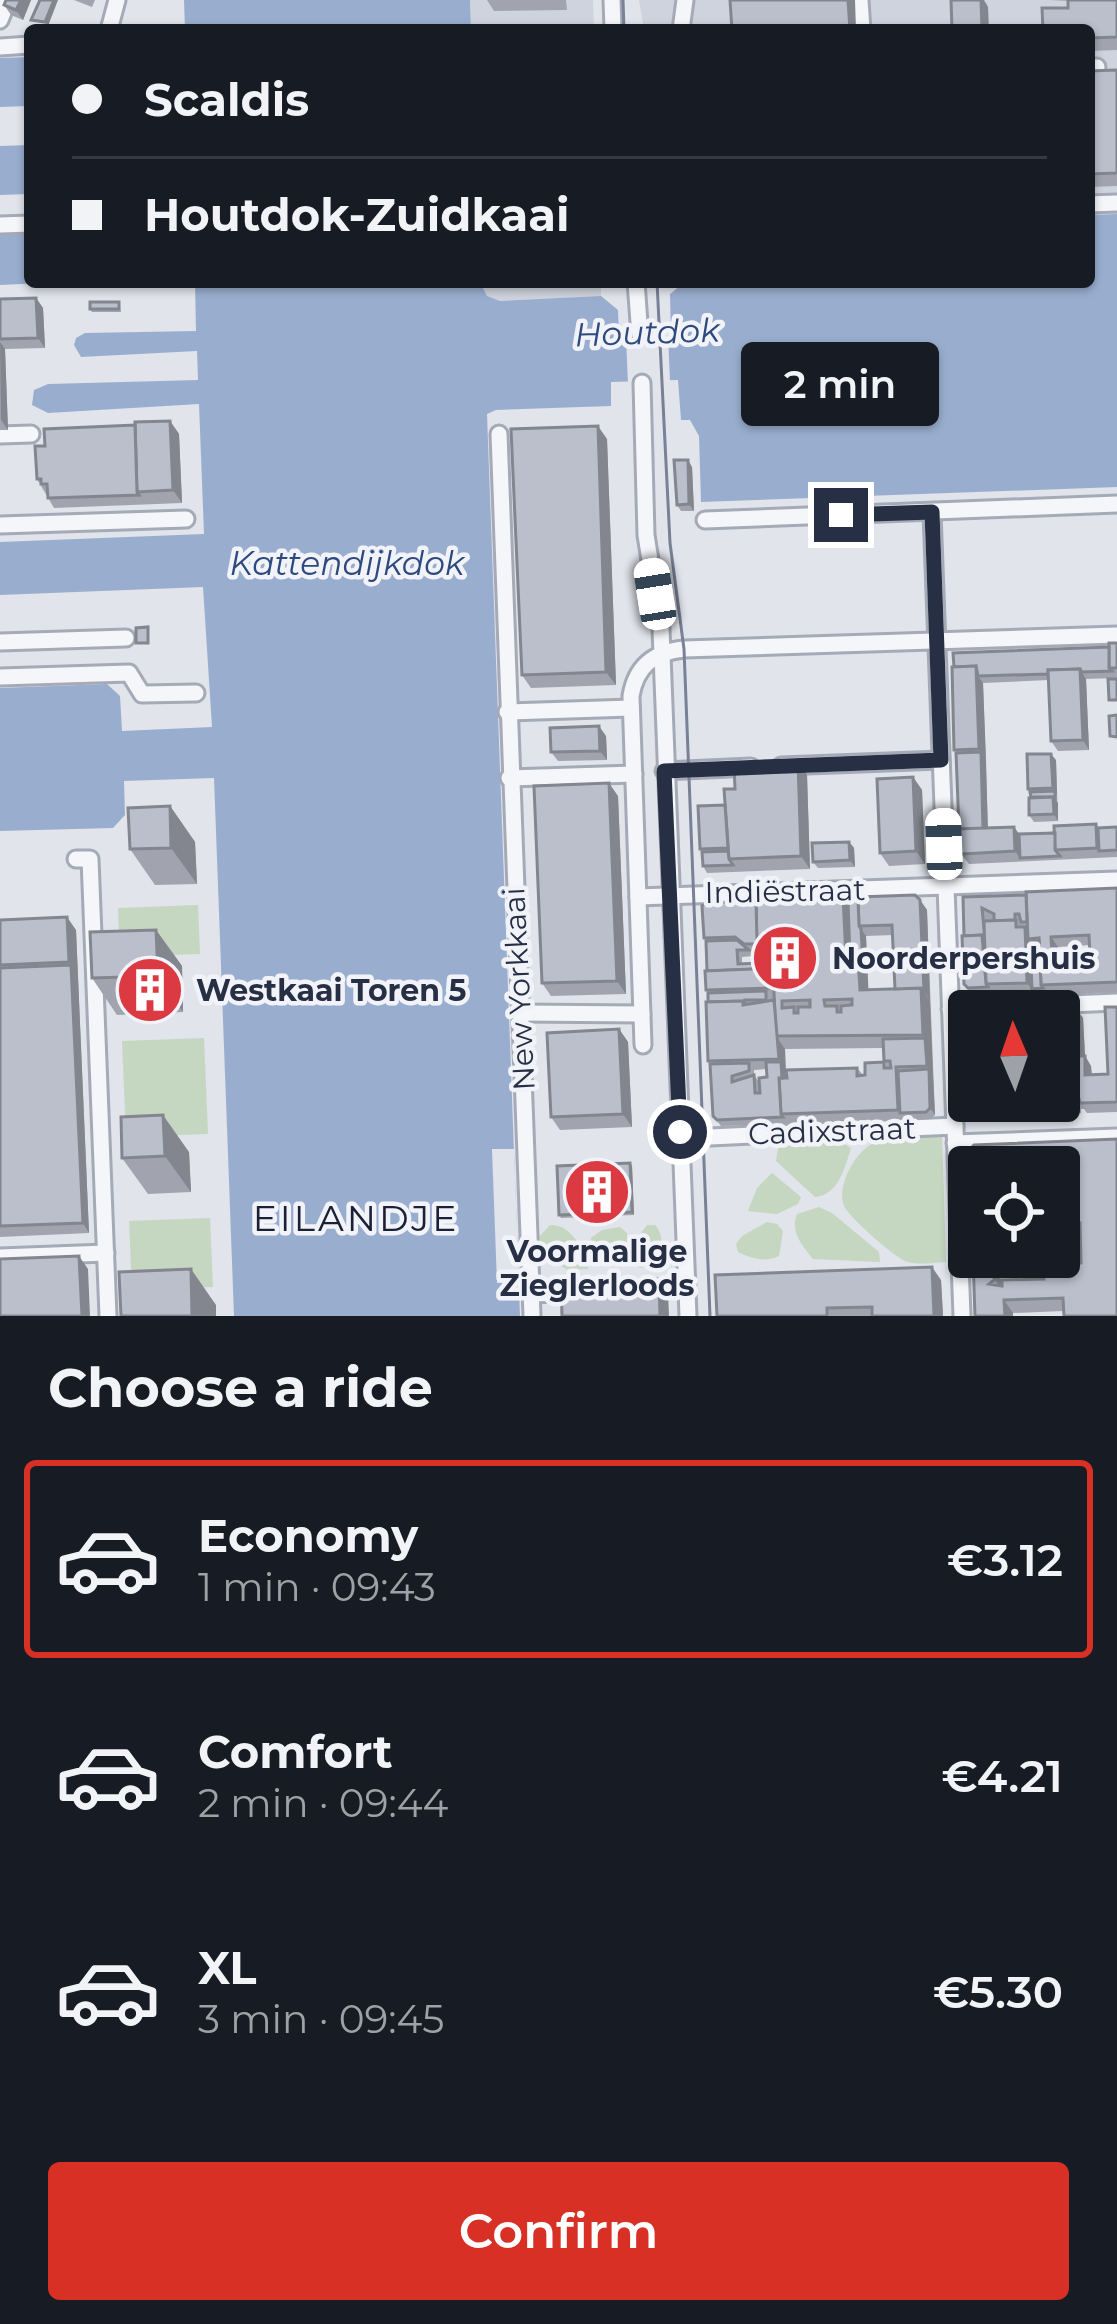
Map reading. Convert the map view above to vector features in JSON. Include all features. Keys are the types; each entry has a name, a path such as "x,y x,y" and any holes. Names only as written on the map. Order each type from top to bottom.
{"street":[{"path":"0,20 8,0"},
{"path":"636,288 640,336"},
{"path":"643,383 646,535 670,650 664,771 688,1316"},
{"path":"0,435 31,434"},
{"name":"New Yorkkaai","path":"499,434 532,1316"},
{"path":"705,520 1117,504"},
{"path":"932,512 949,990"},
{"path":"0,525 186,519"},
{"path":"643,1045 632,708 633,683 639,672 670,650 1117,635"},
{"path":"0,642 126,638"},
{"path":"0,677 129,673 142,694 196,693"},
{"path":"507,712 632,708"},
{"path":"664,771 941,760"},
{"path":"509,778 634,774"},
{"path":"76,859 90,859 108,1316"},
{"name":"Indiëstraat","path":"638,897 1117,880"},
{"path":"69,921 92,920"},
{"path":"1080,1004 1117,1002"},
{"path":"520,1013 642,1014"},
{"path":"954,1122 962,1316"},
{"name":"Cadixstraat","path":"710,1137 1117,1137"},
{"path":"0,1257 106,1253"},
{"path":"665,1289 687,1288"},
{"path":"532,1294 598,1292"}],"shaded area":[{"path":"470,0 593,0 594,24 471,24"},
{"path":"639,0 1117,0 1117,214 1095,215 1095,24 643,24"},
{"path":"483,288 601,288 601,296 500,301 487,296"}],"green space":[{"path":"198,905 200,954 120,957 118,908"},
{"path":"204,1038 208,1134 126,1137 122,1041"},
{"path":"942,1135 946,1262 908,1262 884,1246 844,1206 845,1179 861,1152 876,1142"},
{"path":"841,1142 851,1148 846,1164 835,1186 823,1195 815,1197 776,1161 778,1148 790,1143"},
{"path":"772,1173 801,1197 798,1204 777,1214 748,1211 757,1188"},
{"path":"819,1207 879,1252 880,1262 813,1259 798,1238 795,1221 797,1214"},
{"path":"210,1218 213,1287 132,1289 129,1221"},
{"path":"767,1222 783,1231 779,1256 758,1259 738,1252 736,1244 742,1236"},
{"path":"550,1225 565,1229 576,1240 588,1269 568,1270 544,1256 539,1237"},
{"path":"647,1225 658,1229 661,1249 655,1263 640,1268 631,1246"},
{"path":"620,1227 627,1233 627,1245 612,1264 599,1264 589,1250 591,1238"}],"water":[{"path":"184,0 470,0 471,24 185,24"},
{"path":"24,57 24,106 0,107 0,58"},
{"path":"24,145 24,194 0,195 0,146"},
{"name":"Kattendijkdok","path":"1117,214 1117,487 701,502 699,436 690,420 681,420 678,380 611,382 611,406 487,414 520,1316 234,1316 214,778 124,781 125,815 113,828 0,831 0,688 107,684 120,696 122,731 212,727 203,587 0,595 0,542 204,534 199,404 48,413 32,405 34,390 48,384 198,380 197,351 81,357 74,345 85,333 196,331 195,288 483,288 487,296 500,301 601,296 618,310 619,339 671,336 670,294 678,288 1095,288 1095,215"},
{"path":"24,234 24,284 0,285 0,235"}],"pier":[{"path":"668,335 670,382 628,384 626,337"},
{"path":"492,1149 514,1149 519,1282 497,1283"}],"building":[{"path":"6,0 21,0 16,10 4,5"},
{"path":"40,0 54,0 45,22 31,20"},
{"path":"730,0 848,0 850,24 732,24"},
{"path":"951,0 981,0 982,24 952,24"},
{"path":"1068,0 1117,0 1117,37 1095,38 1095,24 1043,24 1042,8 1068,8"},
{"path":"1117,70 1117,173 1095,174 1095,71"},
{"path":"36,298 38,338 0,339 0,299"},
{"path":"90,302 119,302 119,309 90,309"},
{"path":"170,421 173,490 137,492 135,422"},
{"path":"135,425 139,495 48,498 47,484 37,479 35,446 45,446 44,429"},
{"path":"598,426 606,672 522,675 511,429"},
{"path":"674,460 688,460 689,504 677,505"},
{"path":"148,627 148,643 136,643 136,628"},
{"path":"1109,643 1117,643 1117,668 1109,668"},
{"path":"1109,647 1112,671 978,676 976,666 954,667 953,653"},
{"path":"976,666 979,749 954,750 952,667"},
{"path":"1080,669 1083,740 1051,741 1048,670"},
{"path":"1108,679 1117,679 1117,700 1109,700"},
{"path":"1117,715 1117,737 1110,736 1109,716"},
{"path":"599,726 600,751 551,752 550,728"},
{"path":"981,752 983,829 959,829 956,753"},
{"path":"1027,754 1051,754 1053,788 1028,789"},
{"path":"798,762 801,856 729,859 724,789 735,789 734,764"},
{"path":"913,777 916,851 880,853 877,779"},
{"path":"609,783 617,981 542,983 534,786"},
{"path":"1055,791 1055,800 1031,797 1030,792"},
{"path":"1053,797 1054,814 1029,815 1029,798"},
{"path":"725,805 728,848 700,849 698,806"},
{"path":"170,806 171,848 130,849 128,808"},
{"path":"1096,824 1097,848 1055,850 1054,826"},
{"path":"1014,827 1015,851 962,854 957,849 956,829"},
{"path":"1117,827 1117,850 1099,851 1098,828"},
{"path":"1055,833 1055,850 1060,856 1020,858 1019,834"},
{"path":"849,842 850,860 813,862 812,843"},
{"path":"728,851 733,865 703,866 702,852"},
{"path":"1117,888 1117,982 1041,985 1039,938 1028,939 1026,892","holes":["1089,935 1090,955 1052,956 1051,937"]},
{"path":"843,895 846,958 858,957 860,990 921,988 923,1035 776,1036 772,949 757,949 756,898","holes":["852,999 852,1005 841,1006 841,1012 837,1006 825,1006 824,1000","810,1000 810,1007 798,1007 798,1013 794,1007 782,1008 782,1001"]},
{"path":"915,895 920,900 924,991 895,989 892,925 859,926 858,897"},
{"path":"1026,895 1027,922 1021,922 1019,914 1015,920 994,921 994,914 982,908 985,939 964,936 963,897"},
{"path":"858,900 863,964 858,957 850,958 848,901"},
{"path":"756,901 757,944 744,944 735,937 704,938 702,906 706,903"},
{"path":"67,917 69,962 0,965 0,920"},
{"path":"1016,920 1016,927 1025,927 1027,983 986,984 984,921"},
{"path":"156,930 158,976 92,978 90,932"},
{"path":"982,935 988,987 968,988 962,936"},
{"path":"737,940 749,950 737,950 738,964 760,963 760,969 707,971 706,941"},
{"path":"1039,941 1043,988 1032,989 1030,942"},
{"path":"71,965 83,1223 0,1226 0,968"},
{"path":"773,968 773,988 706,990 705,971"},
{"path":"766,991 766,1000 745,1000 745,1004 708,1002 708,993"},
{"path":"774,1000 779,1059 708,1061 706,1002 743,1001 743,1005"},
{"path":"1105,1007 1117,1007 1117,1102 1080,1103 1080,1056 1085,1056 1085,1075 1108,1074"},
{"path":"619,1029 623,1114 551,1117 547,1033"},
{"path":"925,1038 927,1066 896,1067 898,1110 781,1114 779,1078 787,1078 786,1070 857,1068 857,1076 865,1075 865,1063 884,1062 884,1068 891,1068 890,1061 884,1061 883,1039"},
{"path":"766,1062 781,1062 783,1117 717,1120 710,1064 749,1063 749,1071 732,1076 732,1082 754,1075 755,1093 760,1093 759,1078 767,1077"},
{"path":"929,1069 930,1108 900,1113 898,1071"},
{"path":"163,1115 165,1156 122,1158 121,1117"},
{"path":"1117,1139 1117,1316 1064,1316 1063,1298 1004,1300 1005,1316 975,1316 974,1278 994,1278 989,1284 1002,1286 1002,1280 1080,1278 1080,1146 973,1146"},
{"name":"Voormalige Zieglerloods","path":"630,1163 632,1212 559,1215 557,1166"},
{"path":"79,1256 82,1316 0,1316 0,1259"},
{"path":"932,1267 934,1316 872,1316 872,1307 827,1308 827,1316 717,1316 715,1275"},
{"path":"191,1269 192,1316 121,1316 119,1272"},
{"path":"659,1279 660,1316 562,1316 561,1283"}],"tram line":[{"path":"623,0 624,24"},
{"path":"657,288 670,543 684,649 710,1316"}],"place":[{"name":"Noorderpershuis","path":"785,958"},
{"name":"Westkaai Toren 5","path":"150,990"},
{"name":"Voormalige Zieglerloods","path":"597,1192"}],"district":[{"name":"EILANDJE","path":"356,1218"}],"route":[{"path":"680,1132 664,771 941,760 932,512 841,515"}],"water label":[{"name":"Houtdok","path":"647,332"}]}
